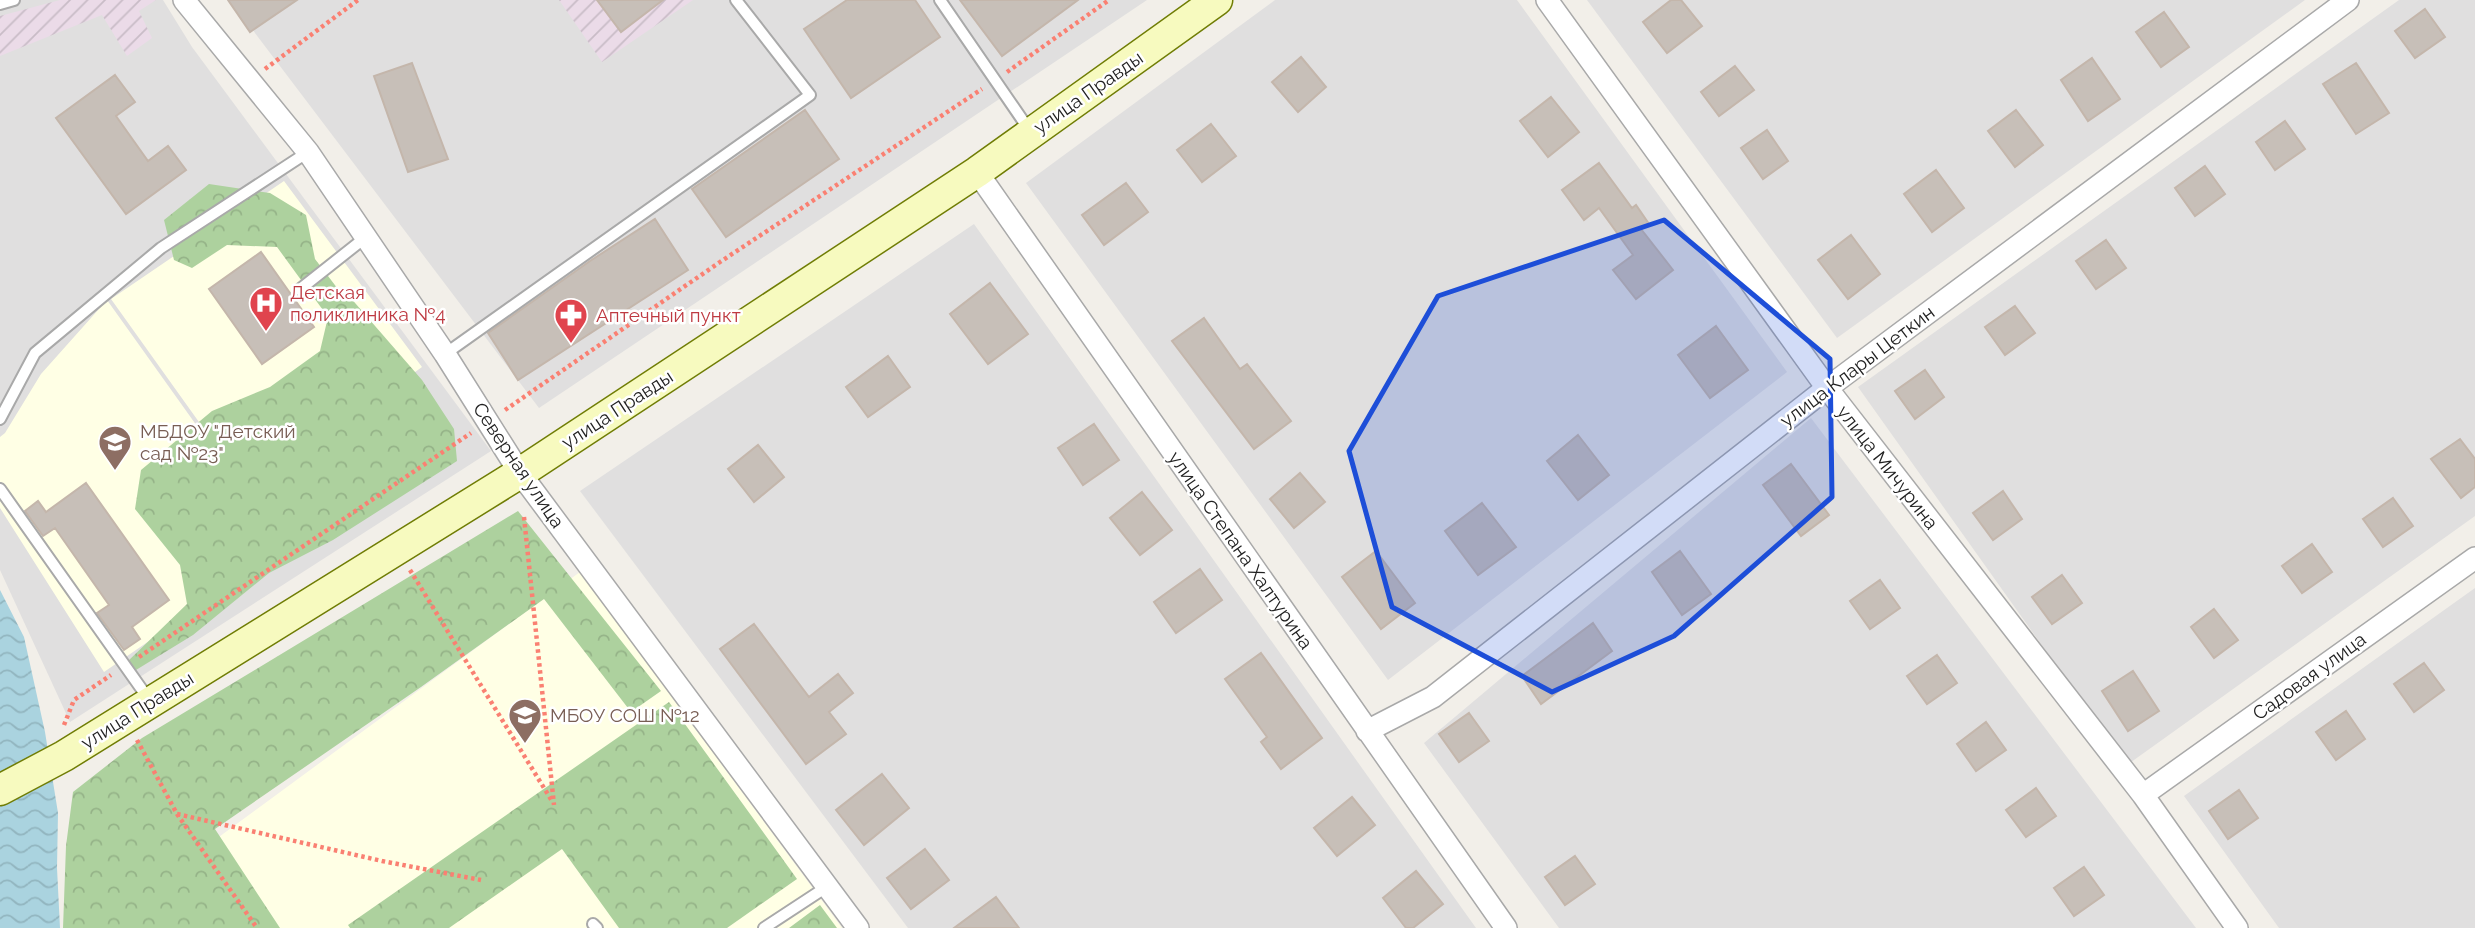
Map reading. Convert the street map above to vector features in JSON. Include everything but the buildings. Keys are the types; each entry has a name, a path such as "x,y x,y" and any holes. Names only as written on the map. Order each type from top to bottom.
{"street":[{"name":"Северная улица","path":"184,0 308,152 445,354 520,473 859,928"},
{"name":"улица Правды","path":"0,790 63,744 124,718 520,473 977,172 1217,0"},
{"name":"улица Мичурина","path":"1548,0 1827,388 2143,795 2237,928"},
{"name":"улица Клары Цеткин","path":"1367,731 1433,697 1827,388 2348,0"},
{"name":"улица Степана Халтурина","path":"977,172 1506,928"},
{"name":"Садовая улица","path":"2143,795 2475,558"}],"lane":[{"path":"0,4 14,0"},
{"path":"445,354 810,95 736,0"},
{"path":"940,0 1031,132"},
{"path":"0,419 35,353 161,248 308,152"},
{"path":"299,290 366,237"},
{"path":"0,489 150,702"},
{"path":"764,928 828,886"}],"path":[{"path":"250,80 358,0"},
{"path":"63,744 74,700 488,422 720,262 995,81 1109,0"},
{"path":"396,548 554,805 524,514"},
{"path":"124,718 177,814 257,928"},
{"path":"177,814 382,861 481,880"}],"highlighted area":[{"path":"1664,220 1830,359 1832,497 1674,636 1552,692 1392,607 1349,451 1438,296"}],"shaded area":[{"path":"0,0 163,0 192,47 491,451 70,722 0,570"},
{"path":"60,0 156,0 139,11 152,38 127,56 102,15 0,56 0,16"},
{"path":"230,0 1147,0 539,408"},
{"path":"559,0 693,0 602,62"},
{"path":"1275,0 1517,0 1787,372 1388,680 1026,183"},
{"path":"1587,0 2305,0 1837,338"},
{"path":"2399,0 2475,0 2475,516 2127,765 1858,387"},
{"name":"Детская поликлиника №4","path":"284,181 422,367 249,492 111,299"},
{"path":"974,224 1476,928 908,928 580,491"},
{"name":"МБДОУ \"Детский сад №23\"","path":"107,300 284,548 104,672 0,508 0,437 41,374"},
{"path":"1811,418 2196,928 1559,928 1424,743"},
{"name":"МБОУ СОШ №12","path":"580,572 842,928 114,928 107,919"},
{"path":"2475,588 2475,928 2279,928 2184,796"}],"green space":[{"path":"209,184 270,193 306,215 315,259 341,293 349,296 422,380 454,429 457,461 333,540 269,573 193,635 136,670 127,662 187,604 180,565 135,509 141,470 212,411 270,387 320,351 328,317 277,247 227,245 192,268 174,260 164,220"},
{"path":"518,511 661,691 631,712 544,599 215,829 280,928 63,928 66,846 73,792 142,738"},
{"path":"669,702 797,879 727,928 619,928 562,849 449,928 350,928 348,925"},
{"path":"820,905 837,928 789,928"}],"water":[{"path":"0,590 24,637 45,732 58,813 60,928 0,928"}],"place":[{"name":"Детская поликлиника №4","path":"266,333"},
{"name":"Аптечный пункт","path":"571,345"},
{"name":"МБДОУ \"Детский сад №23\"","path":"115,472"},
{"name":"МБОУ СОШ №12","path":"525,745"}]}
